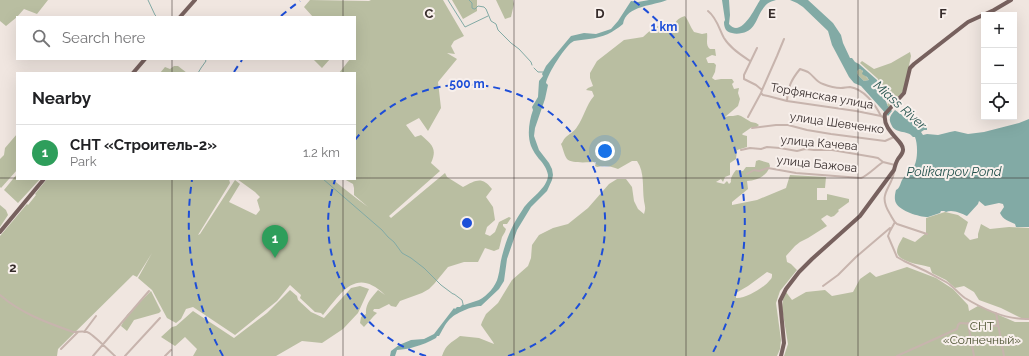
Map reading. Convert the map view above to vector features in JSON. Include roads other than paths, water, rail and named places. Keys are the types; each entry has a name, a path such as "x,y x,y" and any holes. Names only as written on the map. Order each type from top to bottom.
{"main road":[{"path":"181,16 195,0"},
{"path":"781,356 784,343 780,301 786,289 799,272 812,259 860,216 894,170 903,148 887,127 884,116 904,93 910,68 968,22 1011,0"},
{"path":"135,72 144,60"},
{"path":"0,232 43,180"}],"street":[{"path":"708,11 713,15 724,39 732,48 750,61 757,48"},
{"path":"748,117 784,39"},
{"name":"Торфянская улица","path":"750,61 744,75 744,79 756,85 763,95 788,101 856,110 884,116"},
{"path":"788,101 788,89 794,76 800,69 807,71 818,82 824,85 839,88 850,87 858,89 864,93 884,116"},
{"name":"улица Шевченко","path":"752,128 776,124 788,124 815,131 885,141 894,137"},
{"name":"улица Качева","path":"741,150 750,148 761,149 767,147 797,150 832,150 878,158 883,162 895,165"},
{"name":"улица Бажова","path":"747,174 754,170 768,168 796,173 864,178 883,162"},
{"path":"894,170 884,197 886,208 894,222 897,224 927,234"},
{"path":"894,222 888,236 897,257 947,283 965,298 996,313 1022,319 1029,319"},
{"path":"823,286 838,275 856,257 892,226"},
{"path":"93,356 149,291"},
{"path":"0,295 32,315 74,332 90,333 115,356"},
{"path":"996,313 1004,356"},
{"path":"84,332 96,316"},
{"path":"125,356 160,318"},
{"path":"897,356 957,329 960,323 998,326"},
{"path":"968,323 974,356"},
{"path":"61,350 78,332"},
{"path":"165,356 171,350"}],"water":[{"path":"649,0 667,0 641,7 629,13 623,24 608,34 574,41 562,53 550,73 546,83 548,85 545,99 535,128 534,136 539,150 552,169 552,180 547,191 531,207 517,230 507,259 504,281 499,289 481,306 464,310 452,317 436,338 417,346 397,350 395,356 390,356 391,351 399,345 411,340 424,339 434,334 454,308 455,309 463,304 477,301 488,293 495,284 499,274 504,249 513,226 526,205 542,189 547,180 547,171 532,148 529,133 533,110 532,107 538,97 539,81 543,76 542,74 546,66 571,36 584,33 596,34 611,29 631,1 638,2"},
{"path":"722,0 729,0 729,24 734,28 738,28 747,21 760,0 776,0 766,5 751,29 737,34 728,32 725,28"},
{"path":"790,0 808,0 833,23 841,35 850,58 852,58 877,80 880,88 885,94 884,96 887,105 892,111 888,116 861,86 854,83 849,77 832,45 828,31 797,3","holes":["860,69 863,71 862,74 869,80 864,81 858,75 858,70"]},
{"name":"Polikarpov Pond","path":"895,110 927,128 927,130 921,132 923,135 938,135 955,131 968,134 984,132 1029,119 1029,227 1016,227 1015,224 1004,219 1000,213 1004,207 1003,204 999,203 985,206 979,201 967,216 954,211 941,211 940,213 924,217 901,209 895,200 896,190 903,178 915,165 917,148 915,137 908,133 895,130 890,122 891,115"}],"waterway":[{"path":"148,0 156,16"},
{"path":"448,0 465,27 488,16"},
{"path":"469,0 472,3 472,8 475,9 478,6 486,9 491,21 496,24 498,30 519,49 532,65"},
{"path":"199,72 206,60"},
{"path":"534,68 538,72 543,72"},
{"path":"324,180 382,230 402,253 424,268 441,285 462,300 463,304"}],"place":[{"name":"СНТ «Строитель-2»","path":"275,258"}],"water label":[{"name":"Miass River","path":"900,105"}],"park label":[{"name":"СНТ «Солнечный»","path":"982,333"}]}
